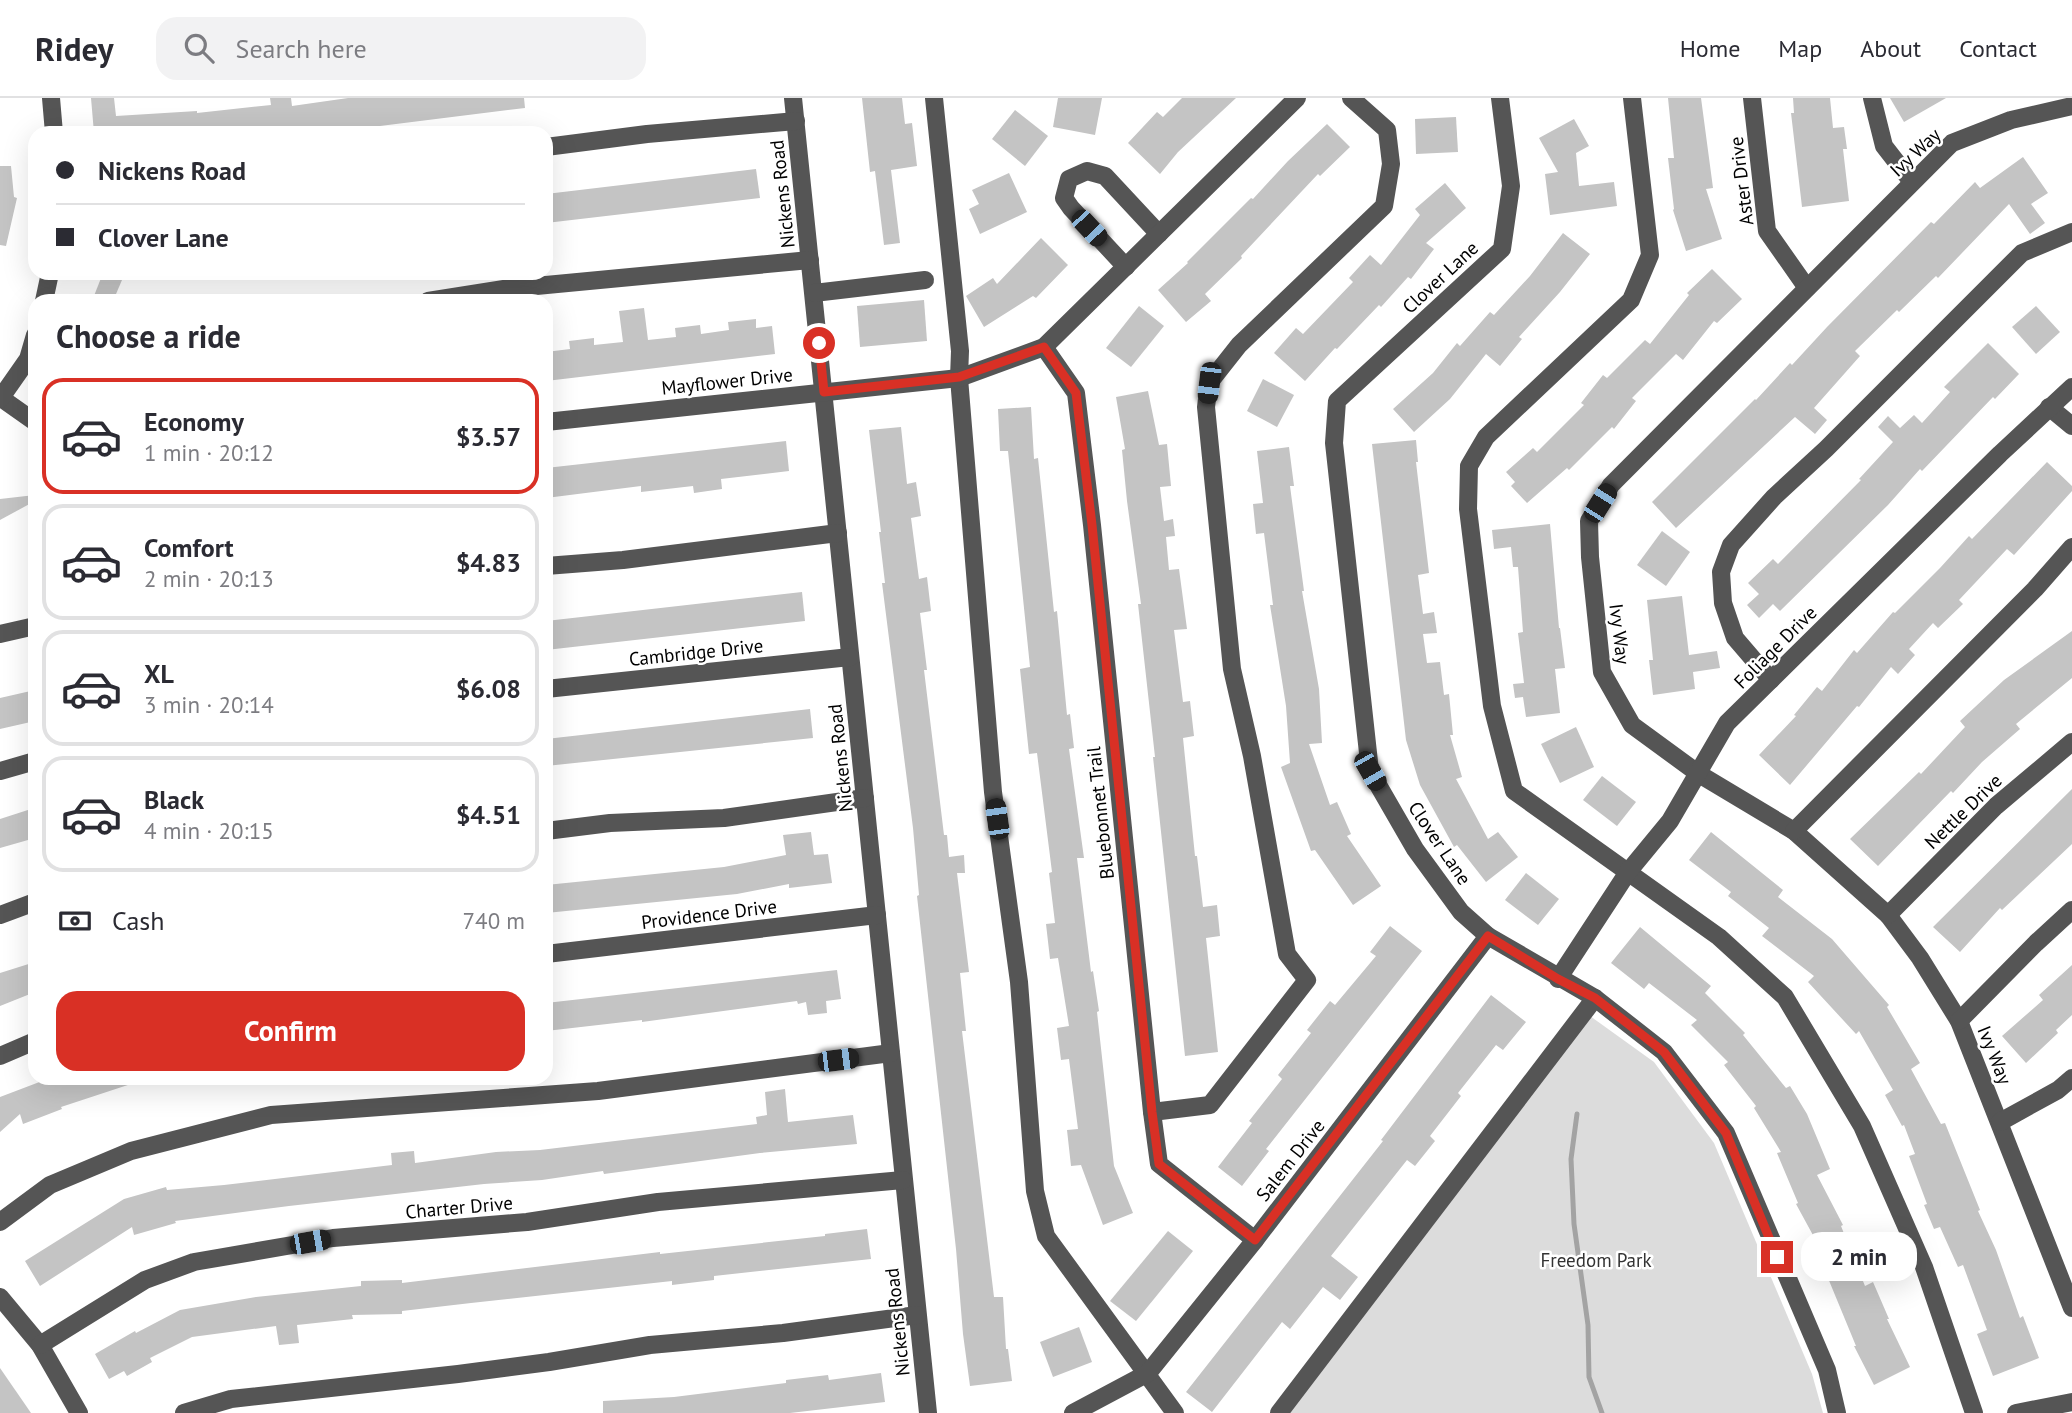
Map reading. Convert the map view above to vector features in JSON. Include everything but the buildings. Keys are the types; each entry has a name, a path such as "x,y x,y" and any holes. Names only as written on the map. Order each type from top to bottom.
{"street":[{"path":"51,98 53,126"},
{"name":"Nickens Road","path":"793,98 928,1413"},
{"path":"934,98 960,351 959,377 993,792 1019,982 1035,1191 1046,1236 1175,1413"},
{"name":"Mayflower Drive","path":"553,421 959,377 1044,347 1297,98"},
{"path":"1152,1112 1210,1105 1307,980 1287,954 1252,756 1232,669 1206,407 1209,383 1239,345 1384,206 1391,164 1387,130 1351,98"},
{"name":"Clover Lane","path":"1500,98 1511,186 1502,248 1337,401 1334,443 1370,771 1415,849 1461,912 1488,936 1558,979 1595,998 1664,1052 1726,1133 1827,1370 1837,1413"},
{"path":"1632,98 1650,255 1631,300 1486,437 1469,466 1468,509 1492,706 1514,791 1719,937 1785,997 1862,1126 1924,1266 1974,1413"},
{"name":"Aster Drive","path":"1752,98 1767,231 1807,288"},
{"path":"1872,98 1884,146 1912,183"},
{"name":"Ivy Way","path":"2072,106 2011,120 1952,143 1611,485 1589,520 1590,557 1602,672 1632,725 1699,774 1794,831 1888,915 1920,958 1959,1021 2072,1308"},
{"path":"553,146 647,134 796,121"},
{"path":"1126,267 1064,198 1069,179 1087,171 1105,176 1159,234"},
{"path":"1771,680 1735,638 1723,603 1721,572 1731,545 1774,497 1835,440 2022,253 2072,232"},
{"path":"472,294 810,260"},
{"path":"814,293 925,280"},
{"name":"Bluebonnet Trail","path":"1044,347 1076,393 1159,1164 1255,1240"},
{"path":"28,360 0,399 28,417"},
{"name":"Foliage Drive","path":"1558,979 1628,872 1670,821 1727,723 2072,387"},
{"path":"2049,407 2072,426"},
{"path":"553,565 623,560 838,533"},
{"path":"1794,831 2026,598 2072,547"},
{"path":"0,634 28,628"},
{"name":"Cambridge Drive","path":"553,688 850,657"},
{"name":"Nettle Drive","path":"1888,915 1996,806 2072,742"},
{"path":"0,771 28,763"},
{"path":"553,830 610,823 724,818 865,798"},
{"path":"0,915 28,905"},
{"path":"1959,1021 2072,910"},
{"name":"Providence Drive","path":"553,953 877,915"},
{"name":"Salem Drive","path":"1073,1413 1148,1373 1255,1240 1488,936"},
{"path":"1279,1413 1595,998"},
{"path":"0,1056 28,1044"},
{"path":"0,1222 50,1185 131,1151 271,1115 598,1091 891,1053"},
{"path":"2000,1122 2057,1090 2072,1078"},
{"name":"Charter Drive","path":"40,1345 145,1280 194,1262 333,1238 527,1222 657,1202 903,1180"},
{"path":"0,1297 40,1345 79,1413"},
{"path":"184,1413 230,1399 497,1369 650,1345 783,1333 917,1315"},
{"path":"2016,1413 2072,1402"}],"green space":[{"name":"Freedom Park","path":"1590,1016 1654,1062 1714,1143 1812,1374 1823,1413 1282,1413"}],"waterway":[{"path":"1577,1114 1571,1159 1574,1224 1588,1325 1589,1377 1602,1413"}],"route":[{"path":"819,343 824,392 959,377 1044,347 1076,393 1159,1164 1255,1240 1488,936 1558,979 1595,998 1664,1052 1726,1133 1777,1257"}]}
